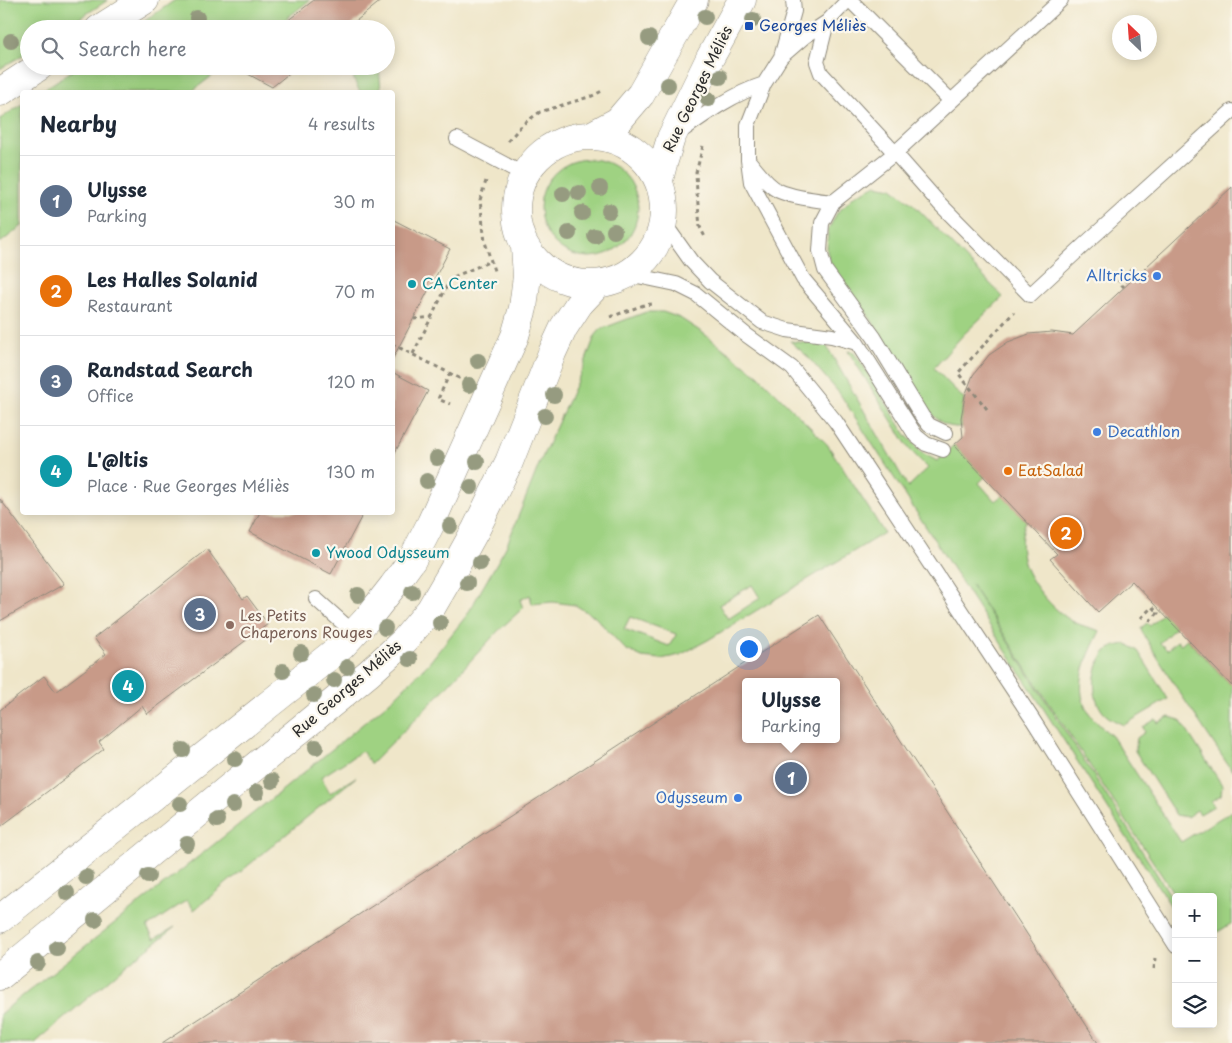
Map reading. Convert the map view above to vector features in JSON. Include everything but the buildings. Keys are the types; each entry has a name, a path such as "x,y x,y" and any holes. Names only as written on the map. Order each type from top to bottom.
{"street":[{"path":"113,20 145,0"},
{"path":"0,918 342,646 393,586 412,560 431,524 507,354 523,308 527,276 525,247 515,217 519,186 535,158 561,140 592,135 618,121 641,94 694,0"},
{"name":"Rue Georges Méliès","path":"659,180 671,138 710,58 742,0"},
{"path":"0,92 26,75"},
{"path":"525,247 542,267 565,280 596,286 628,274 645,260 657,243 664,223 664,201 659,180 643,157 620,141 592,135"},
{"name":"Rue Georges Méliès","path":"0,976 354,685 404,641 430,610 472,536 508,462 564,327 579,304 596,286"}],"lane":[{"path":"781,57 794,11 793,0"},
{"path":"943,450 926,444 916,436 857,343 803,279 751,182 748,160 748,125 764,84 781,57 804,36 827,22 849,0 951,101"},
{"path":"946,433 930,425 922,416 874,337 825,270 820,251 822,223 833,202 895,153 1061,0"},
{"path":"827,22 817,62 821,73 939,203 1030,296 1232,111"},
{"path":"671,138 714,108 747,90 764,84"},
{"path":"457,139 525,175"},
{"path":"748,160 778,190 807,199 833,202"},
{"path":"664,223 691,261 710,281 762,322 787,330 832,336 857,343"},
{"path":"628,274 676,284 696,294 745,334 792,368 836,422 1034,720 1172,940"},
{"path":"316,599 354,633"}],"path":[{"path":"495,275 485,242 480,200 494,158 515,131 540,112 592,96 605,90"},
{"path":"691,261 699,249 708,244 700,227 696,172 714,108"},
{"path":"413,354 451,278 491,261"},
{"path":"1118,282 1131,269 1134,271 1122,285 1124,287"},
{"path":"608,318 644,304 654,304 665,308 676,284"},
{"path":"987,409 958,373 1030,296"},
{"path":"414,319 432,316"},
{"path":"395,345 461,379 458,387"},
{"path":"450,373 438,399 450,404 454,396"},
{"path":"1141,618 1152,607 1158,613 1149,622"},
{"path":"1154,969 1155,954"}],"green space":[{"path":"0,0 108,0 77,20 20,20 20,57 0,69"},
{"path":"175,0 310,0 284,20 146,20"},
{"path":"66,75 213,75 194,90 43,90"},
{"path":"353,75 380,75 381,90 359,90"},
{"path":"20,105 20,228 0,243 0,119"},
{"path":"589,159 608,163 624,173 634,189 638,208 634,227 624,243 608,253 589,257 570,253 554,243 544,227 540,208 544,189 554,173 570,163"},
{"path":"876,185 892,188 914,205 1003,297 963,335 934,368 964,399 961,418 962,427 949,426 931,414 916,394 867,313 831,266 827,251 828,230 837,213 854,196"},
{"path":"646,312 663,312 680,318 703,333 759,376 827,444 884,533 708,640 680,655 661,659 642,657 625,649 595,617 575,605 553,602 532,604 530,595 520,600 523,608 498,631 371,764 362,751 321,777 330,793 356,777 194,910 187,900 147,927 154,939 175,927 124,967 35,1043 0,1043 0,1014 285,788 393,699 429,663 467,615 506,547 540,462 583,368 595,336 601,329","holes":["752,585 760,598 728,619 719,605","630,617 676,634 676,635 669,646 624,629"]},
{"path":"790,341 826,345 908,487 928,468 910,450 848,351 853,352 859,359 906,435 923,453 937,461 954,445 985,477 979,483 995,501 1003,495 1026,521 1022,535 1022,554 1026,567 1036,586 1050,603 1066,617 1100,631 1086,663 1081,685 1085,707 1092,717 1112,736 1181,842 1232,811 1232,923 1217,932 1217,893 1173,893 971,584 1172,898 1172,908 840,394 807,356"},
{"path":"1163,613 1176,627 1160,643 1167,650 1177,641 1181,644 1187,639 1232,686 1232,771 1142,632 1141,628 1147,623 1150,626"},
{"path":"1127,644 1138,651 1168,699 1124,725 1103,712 1099,706 1094,686 1098,665 1105,653 1114,647"},
{"path":"1169,717 1180,720 1222,785 1221,795 1211,801 1214,806 1200,814 1197,810 1187,817 1176,815 1135,751 1137,738 1145,732 1143,727 1156,719 1158,723"}],"place":[{"name":"Georges Méliès","path":"749,26"},
{"name":"Alltricks","path":"1157,276"},
{"name":"CA Center","path":"412,284"},
{"name":"Decathlon","path":"1097,432"},
{"name":"EatSalad","path":"1008,471"},
{"name":"Les Halles Solanid","path":"1066,533"},
{"name":"Ywood Odysseum","path":"316,553"},
{"name":"Randstad Search","path":"200,614"},
{"name":"Les Petits Chaperons Rouges","path":"230,625"},
{"name":"L'@ltis","path":"128,686"},
{"name":"Ulysse","path":"791,778"},
{"name":"Odysseum","path":"738,798"}]}
